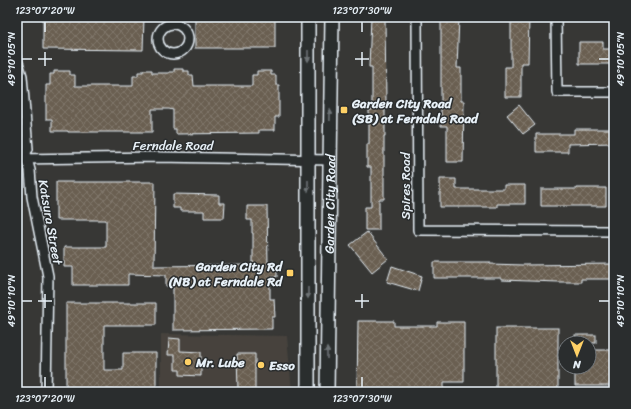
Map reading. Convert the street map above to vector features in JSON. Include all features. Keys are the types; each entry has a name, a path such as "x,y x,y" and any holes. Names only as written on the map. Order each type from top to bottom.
{"main road":[{"name":"Garden City Road","path":"308,17 308,392"},
{"name":"Garden City Road","path":"327,392 332,17"}],"street":[{"name":"Spires Road","path":"417,17 418,230 614,231"},
{"path":"556,17 557,92 614,92"},
{"name":"Katsura Street","path":"17,59 22,76 28,149 26,152 30,170 32,197 48,276 46,392"},
{"name":"Ferndale Road","path":"17,159 154,157 330,160"}],"shaded area":[{"path":"161,334 287,336 292,392 161,392"}],"green space":[{"path":"17,88 19,131 23,145 20,151 17,152"}],"building":[{"path":"43,17 144,17 143,50 43,49"},
{"path":"195,17 275,17 275,48 195,48"},
{"path":"371,17 385,17 386,103 384,136 384,199 379,199 379,230 365,230 365,207 371,207 371,167 367,167 367,144 369,144 369,110 372,110 372,67 369,67"},
{"path":"441,17 459,17 457,68 461,68 461,101 464,101 463,162 447,162 447,126 441,126"},
{"path":"511,17 529,17 528,63 521,63 521,97 505,97 505,67 511,67"},
{"path":"579,42 603,42 603,49 614,49 614,64 579,64"},
{"path":"174,69 189,71 189,75 193,75 194,86 252,86 252,75 257,75 257,71 271,71 271,75 276,75 276,85 279,85 279,117 275,117 275,130 259,130 259,133 176,134 176,129 173,129 173,110 169,109 152,109 152,132 52,131 52,119 46,119 46,85 50,85 50,74 54,74 54,71 70,71 70,75 75,75 75,86 133,86 133,76 138,76 138,72 143,72 143,70 152,70 152,73 169,73 174,72"},
{"path":"519,105 535,125 523,134 507,115"},
{"path":"574,129 614,129 614,143 568,144 568,152 536,152 536,134 574,134"},
{"path":"440,179 456,179 456,189 504,189 504,185 525,185 525,204 497,204 497,207 440,207"},
{"path":"56,182 155,182 154,266 253,265 252,220 247,220 247,206 267,206 268,265 277,265 277,277 270,277 270,299 274,299 275,317 272,317 272,329 173,330 173,286 166,286 166,275 128,274 128,285 73,285 73,267 64,267 64,247 106,247 106,220 56,220"},
{"path":"606,188 606,206 541,206 541,189"},
{"path":"173,194 219,195 219,203 225,203 224,218 204,218 204,211 180,211 180,208 173,208"},
{"path":"367,232 388,259 372,272 350,245"},
{"path":"434,262 490,262 490,264 523,265 614,264 614,279 581,279 581,282 559,282 501,280 501,278 434,278"},
{"path":"392,266 422,276 418,291 387,282"},
{"path":"66,303 156,303 156,325 104,325 104,370 123,370 123,353 156,353 156,390 66,389"},
{"path":"358,321 394,321 394,326 437,326 437,322 464,322 464,382 444,382 444,390 357,391"},
{"path":"496,328 558,328 558,392 496,392"},
{"name":"Mr. Lube","path":"169,338 180,339 180,351 201,352 201,376 180,375 180,370 175,370 175,355 168,355"},
{"path":"597,350 614,350 614,386 575,386 575,375 597,375"},
{"path":"237,354 255,354 255,390 238,390"}],"place":[{"name":"Garden City Road (SB) at Ferndale Road","path":"344,110"},
{"name":"Garden City Rd (NB) at Ferndale Rd","path":"290,273"},
{"name":"Mr. Lube","path":"188,362"},
{"name":"Esso","path":"261,365"}]}
